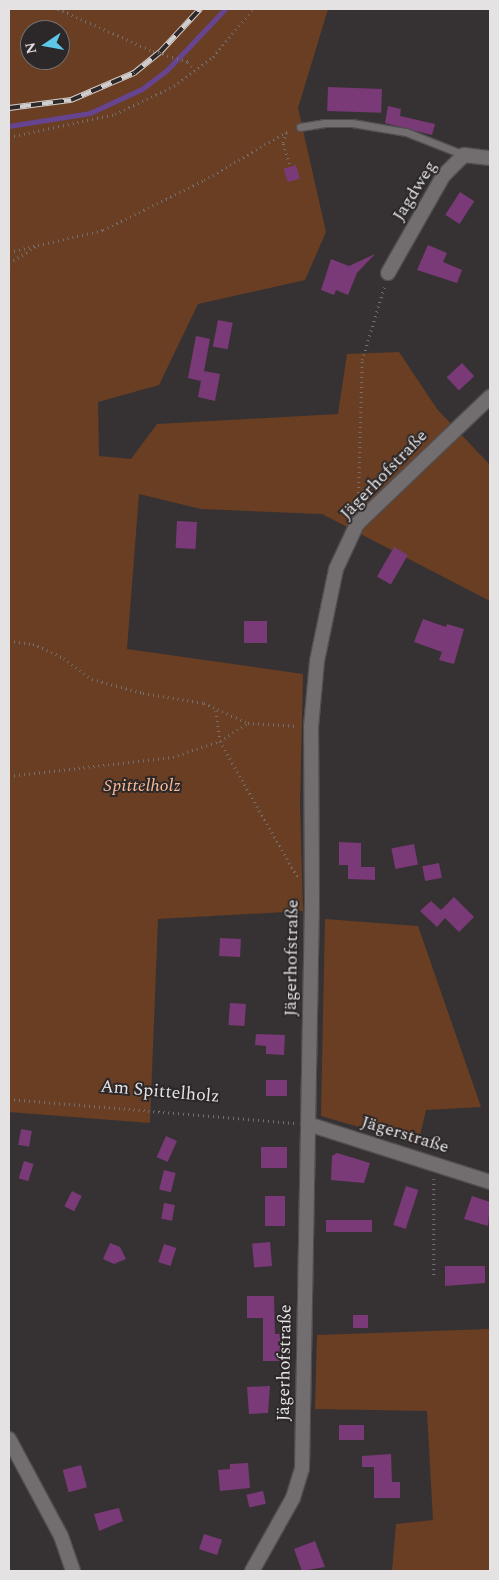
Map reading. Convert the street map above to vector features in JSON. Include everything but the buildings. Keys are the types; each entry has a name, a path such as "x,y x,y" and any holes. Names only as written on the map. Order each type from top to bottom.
{"street":[{"name":"Jagdweg","path":"388,273 443,176 464,155 490,158"},
{"name":"Jägerhofstraße","path":"252,1571 293,1498 302,1469 312,903 311,727 317,662 336,569 358,524 490,397"},
{"name":"Jägerstraße","path":"308,1124 490,1182"},
{"path":"9,1439 61,1536 74,1571"}],"lane":[{"path":"300,127 352,123 406,132 464,155"}],"path":[{"path":"58,9 154,51 188,62 194,69"},
{"path":"9,137 115,114 174,86 194,69 213,57 253,9"},
{"path":"9,252 103,230 204,180 286,132 300,127"},
{"path":"286,132 283,143 289,164"},
{"path":"9,263 37,246"},
{"path":"358,524 362,360 388,273"},
{"path":"9,641 34,644 64,658 92,679 143,693 204,703 216,711 248,723 311,727"},
{"path":"216,711 220,741 312,903"},
{"path":"9,776 173,757 220,741 248,723"},
{"name":"Am Spittelholz","path":"9,1099 308,1124"},
{"path":"433,1164 434,1275"}],"green space":[{"name":"Spittelholz","path":"9,9 328,9 298,108 326,232 305,280 198,304 159,385 98,402 99,456 131,459 157,424 338,414 347,354 399,352 437,409 490,465 490,601 322,514 201,509 139,494 127,649 303,674 300,804 303,911 158,919 150,1123 9,1112"},
{"path":"325,919 418,926 481,1107 426,1110 418,1144 321,1116"},
{"path":"490,1329 490,1571 392,1571 396,1524 433,1520 427,1411 315,1409 317,1335"}],"waterway":[{"path":"9,126 90,113 142,89 167,70 225,9"}],"railway":[{"path":"9,108 71,100 134,73 160,52 200,9"}]}
